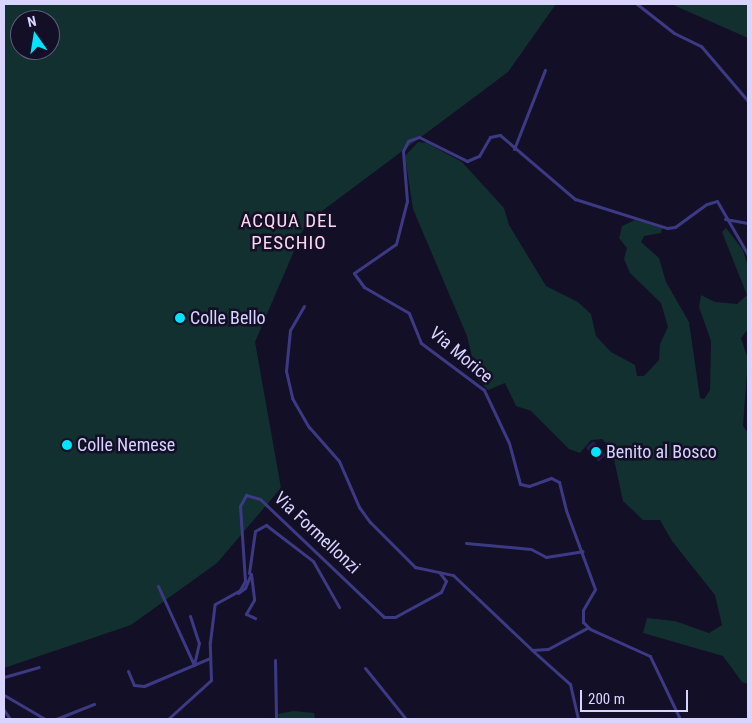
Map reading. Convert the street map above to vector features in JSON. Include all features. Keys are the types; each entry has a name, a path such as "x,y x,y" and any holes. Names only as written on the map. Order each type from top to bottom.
{"street":[{"path":"637,4 676,34 700,45 748,101"},
{"path":"545,70 514,149 578,200 669,228 715,201 724,219 748,255"},
{"name":"Via Morice","path":"514,149 495,134 478,158 466,161 427,138 409,140 403,153 407,199 398,242 388,253 358,267 355,278 365,288 408,312 420,342 481,387 510,445 519,483 529,486 552,478 559,481 595,590 582,613 587,628"},
{"path":"724,219 748,223"},
{"path":"304,306 291,328 286,366 297,409 338,459 359,506 370,522 413,566 453,575 570,684 578,718"},
{"name":"Via Formellonzi","path":"235,593 245,581 240,506 249,494 260,499 384,617 395,617 442,592 445,580 439,572"},
{"path":"168,719 209,684 215,604 245,588 255,532 266,525 313,561 340,607"},
{"path":"466,543 531,549 546,557 583,551"},
{"path":"249,574 254,600 246,614 255,618"},
{"path":"158,586 194,665"},
{"path":"190,616 199,643 194,665"},
{"path":"532,650 548,649 587,628 650,656 680,719"},
{"path":"128,671 134,685 141,686 210,658"},
{"path":"274,660 276,719"},
{"path":"4,677 39,667"},
{"path":"365,668 406,719"},
{"path":"4,695 45,719"},
{"path":"56,719 94,704"},
{"path":"4,710 10,719"},
{"path":"509,719 525,719"},
{"path":"563,719 588,719"}],"green space":[{"path":"4,4 556,4 508,72 306,223 255,342 281,488 217,563 131,625 4,668"},
{"path":"671,4 748,4 748,38"},
{"path":"418,142 427,143 462,162 504,208 509,225 546,286 578,302 591,314 596,336 611,352 635,365 637,376 644,376 659,360 660,344 668,327 661,303 630,273 624,259 627,248 619,238 622,226 635,220 662,228 661,233 644,236 641,242 659,258 666,282 689,322 700,398 704,399 710,390 711,341 699,307 701,295 715,302 737,304 747,295 722,232 726,228 743,250 748,267 748,329 741,338 748,359 743,426 748,433 748,684 742,682 723,656 643,633 647,618 675,621 709,633 722,625 715,595 672,541 660,520 643,520 623,501 612,450 602,439 591,440 580,453 569,449 531,411 516,406 505,383 488,390 477,378 467,336 413,209 405,156"},
{"path":"293,711 314,713 315,719 279,719 278,714"}],"building":[{"name":"Benito al Bosco","path":"593,441 606,455 599,462 586,448"}],"place":[{"name":"Colle Bello","path":"180,318"},
{"name":"Colle Nemese","path":"67,445"},
{"name":"Benito al Bosco","path":"596,452"}],"district":[{"name":"ACQUA DEL PESCHIO","path":"289,232"}]}
